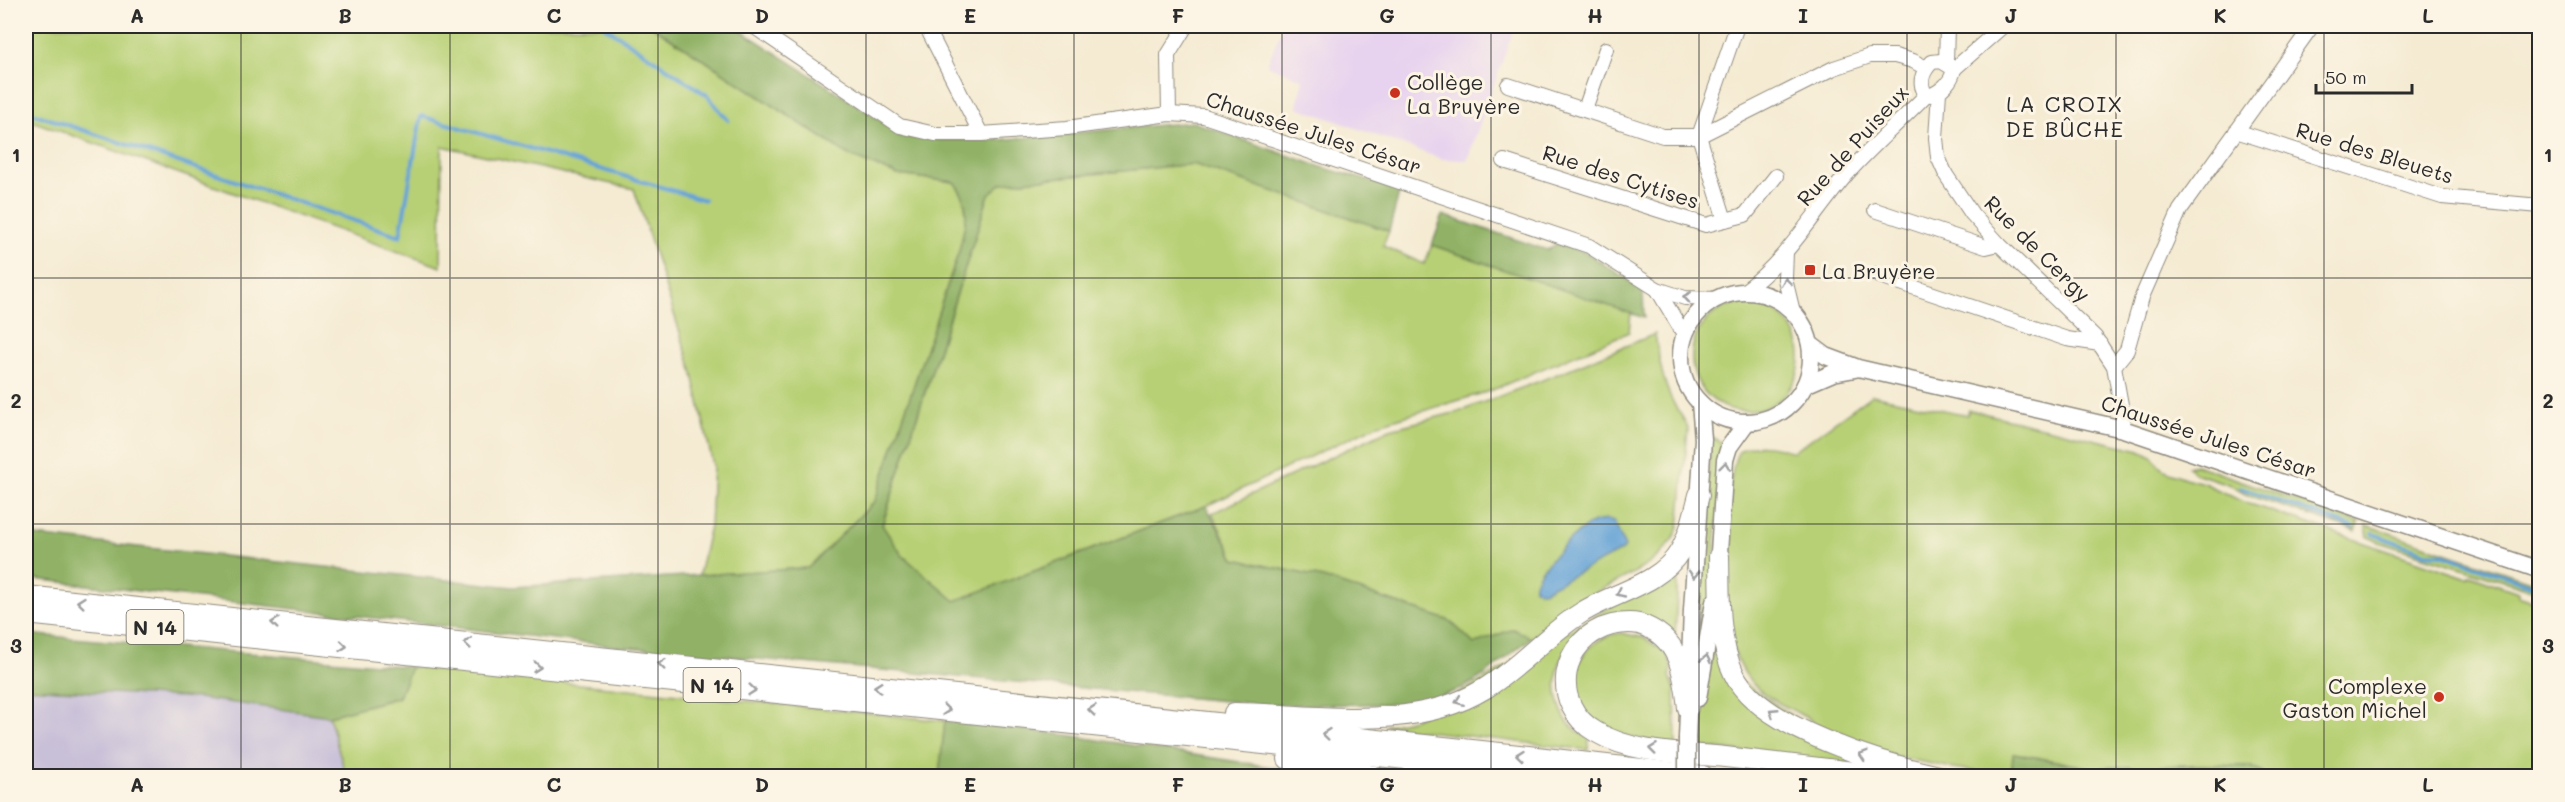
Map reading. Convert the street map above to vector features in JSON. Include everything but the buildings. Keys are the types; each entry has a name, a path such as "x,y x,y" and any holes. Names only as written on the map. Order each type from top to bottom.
{"highway":[{"path":"1144,723 1203,713 1382,716 1421,711 1467,698 1496,681 1580,613 1648,580 1670,563 1683,545 1698,495"},
{"path":"1719,556 1720,598 1726,650 1735,676 1749,693 1776,714 1837,747 1939,777"},
{"name":"N 14","path":"26,596 1144,723 1568,777"},
{"name":"N 14","path":"26,614 1703,777"},
{"path":"1688,708 1680,659 1669,644 1648,628 1632,623 1621,623 1598,630 1581,642 1570,659 1566,684 1571,706 1585,724 1609,739 1657,750 1888,777"},
{"path":"1144,723 1198,746 1309,762 1374,777"}],"main road":[{"path":"1743,292 1770,297 1793,312 1803,325 1810,344 1811,365 1805,385 1795,400 1781,412 1764,420 1747,422 1721,417 1700,403 1687,383 1682,368 1685,336 1698,314 1718,299 1743,292"},
{"name":"Chaussée Jules César","path":"1810,344 1826,356 1858,368 2122,429 2540,570"},
{"name":"Chaussée Jules César","path":"1805,385 1833,373 1858,368"},
{"path":"1696,777 1688,708 1698,495 1704,439 1700,403"},
{"path":"1687,777 1711,630 1726,456 1747,422"}],"street":[{"name":"Chaussée Jules César","path":"753,26 900,126 935,134 981,134 1067,128 1170,114 1204,116 1589,246 1657,289 1685,298 1718,299"},
{"path":"926,26 981,134"},
{"path":"1170,114 1168,55 1186,26"},
{"path":"1699,136 1737,26"},
{"path":"1947,26 1950,66 1953,77 1933,93 1923,90 1921,78 1932,62 1950,66 2003,26"},
{"path":"2114,366 2127,350 2142,297 2180,210 2312,26"},
{"path":"1585,110 1606,49"},
{"path":"1508,85 1663,136 1699,136 1834,68 1870,56 1895,56 1913,61 1926,68"},
{"name":"Rue de Cergy","path":"1933,93 1938,157 1946,175 1972,214 1999,244 2075,315 2100,344 2114,366 2123,416 2122,429"},
{"name":"Rue de Puiseux","path":"1743,292 1760,280 1786,252 1848,173 1933,93"},
{"name":"Rue des Bleuets","path":"2236,131 2442,197 2540,206"},
{"name":"Rue des Cytises","path":"1699,136 1725,220"},
{"name":"Rue des Cytises","path":"1504,161 1706,225 1745,215 1776,176"},
{"path":"1875,210 1986,247 1999,244"},
{"path":"1786,252 1785,279 1793,312"},
{"path":"1874,274 2067,339 2100,344"},
{"name":"Chaussée Jules César","path":"1657,289 1685,336"}],"shaded area":[{"name":"Collège La Bruyère","path":"1283,26 1515,26 1467,160 1442,159 1297,107 1303,79 1267,65"},
{"path":"26,688 198,698 329,716 346,776 26,776"}],"green space":[{"path":"26,26 652,26 850,156 898,175 954,182 960,190 966,207 959,251 875,501 808,568 699,575 710,526 713,465 692,370 634,189 442,146 441,267 26,119"},
{"path":"652,26 734,26 905,136 942,140 998,140 1193,122 1321,167 1400,190 1389,231 1193,164 1002,183 989,194 882,525 902,555 955,601 1206,506 1235,559 1323,578 1450,621 1474,644 1513,629 1531,638 1486,674 1463,688 1436,698 1406,704 1270,705 615,646 26,578 26,535 513,587 808,568 875,501 959,251 966,215 964,199 954,182 898,175 850,156"},
{"path":"1193,164 1389,231 1383,246 1424,264 1432,245 1631,313 1629,332 1490,391 1379,424 1206,506 955,601 902,555 882,526 989,194 1002,183"},
{"path":"1443,215 1547,250 1556,244 1585,252 1643,290 1644,318 1432,245"},
{"path":"1746,303 1767,307 1784,319 1796,336 1800,357 1796,378 1784,395 1767,407 1746,411 1725,407 1708,395 1696,378 1692,357 1696,336 1708,319 1725,307"},
{"path":"1655,334 1661,370 1674,404 1688,429 1679,527 1661,553 1649,563 1580,601 1531,638 1513,629 1474,644 1450,621 1323,578 1235,559 1212,513 1390,429 1458,412"},
{"path":"1872,395 1967,415 1969,410 2140,450 2152,456 2162,469 2204,483 2241,501 2468,578 2470,575 2518,592 2518,596 2539,603 2539,776 2268,776 2249,766 2092,768 2014,753 2011,776 2000,776 1926,763 1854,743 1774,700 1758,689 1740,666 1729,630 1727,536 1731,480 1735,461 1740,451 1752,446 1774,447 1793,452"},
{"path":"1711,437 1723,443 1712,584 1695,681"},
{"path":"2196,465 2359,522 2356,531 2245,494 2228,484 2195,473 2188,467"},
{"path":"2366,525 2539,584 2539,592 2379,542 2368,537"},
{"path":"1678,568 1675,640 1645,625 1615,615 1593,620 1568,645 1559,667 1557,693 1567,722 1589,739 1588,750 1384,726 1415,719"},
{"path":"1621,633 1644,638 1666,653 1671,664 1670,676 1675,690 1676,746 1617,733 1599,725 1586,714 1578,700 1574,686 1576,671 1582,658 1591,646"},
{"path":"26,634 411,667 399,697 329,716 198,698 26,688"},
{"path":"1715,642 1727,673 1870,767 1702,747 1703,695"},
{"path":"411,667 945,721 939,776 346,776 329,716 399,697"},
{"path":"945,721 1067,735 1328,776 939,776"},
{"path":"2013,753 2092,768 2249,766 2268,776 2011,776"},
{"path":"1371,766 1467,776 1395,776 1370,769"}],"water":[{"path":"1597,521 1614,522 1625,547 1623,550 1543,591 1535,589 1535,582 1540,573 1566,543 1585,527"}],"waterway":[{"path":"604,26 707,95 728,120"},
{"path":"26,111 400,236 421,116 705,200"},
{"path":"2241,488 2353,527"},
{"path":"2373,534 2426,553 2442,554 2540,588"}],"place":[{"name":"Collège La Bruyère","path":"1395,93"},
{"name":"La Bruyère","path":"1810,270"},
{"name":"Complexe Gaston Michel","path":"2439,697"}],"district":[{"name":"LA CROIX DE BÛCHE","path":"2065,116"}]}
